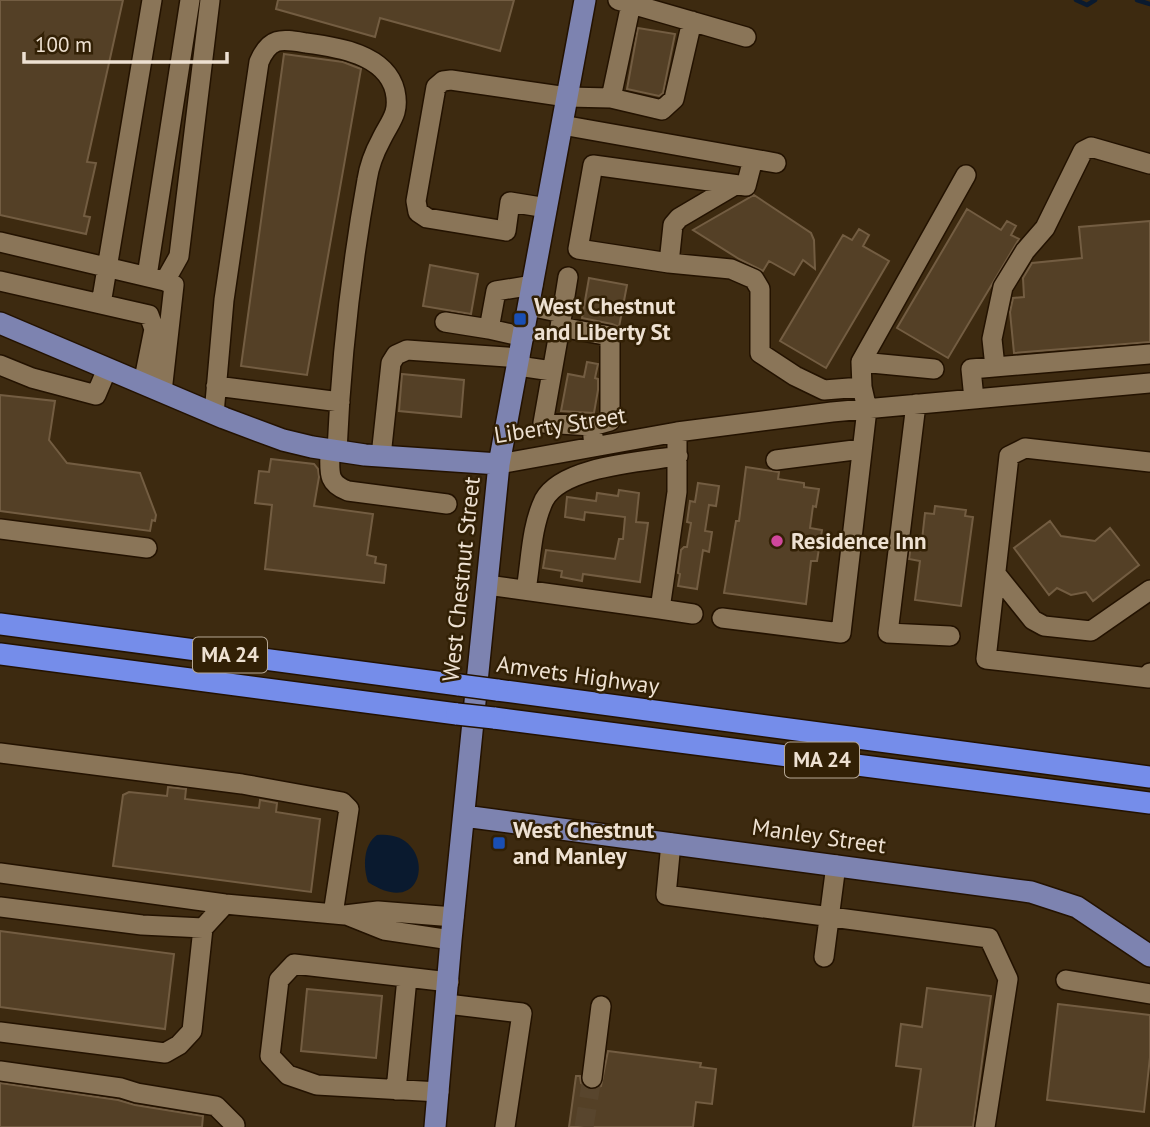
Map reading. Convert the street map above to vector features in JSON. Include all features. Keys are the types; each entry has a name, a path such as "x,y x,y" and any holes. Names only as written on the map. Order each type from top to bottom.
{"highway":[{"name":"Amvets Highway","path":"0,624 1150,777"},
{"name":"MA 24","path":"0,654 1150,803"}],"main road":[{"name":"West Chestnut Street","path":"435,1127 499,464 585,0"},
{"name":"Liberty Street","path":"0,323 269,436 333,450 381,456 499,464"},
{"name":"Manley Street","path":"464,816 1049,896 1087,912 1150,956"}],"street":[{"path":"101,304 152,0"},
{"path":"156,278 190,0"},
{"path":"156,278 179,256 210,0"},
{"path":"611,98 624,2 746,37"},
{"path":"547,208 510,202 506,231 424,217 418,212 415,204 435,92 440,83 451,80 567,97 611,98 662,110 674,99 692,21"},
{"path":"214,414 224,300 259,62 265,48 281,39 337,47 362,56 384,70 395,90 396,115 380,140 368,176 351,287 330,476 336,487 348,491 447,504"},
{"path":"562,125 776,163"},
{"path":"995,367 992,339 1003,287 1025,251 1045,228 1083,151 1091,147 1150,164"},
{"path":"753,159 746,186 593,165 578,249 731,269 754,279 760,289 760,353 795,376 824,390 862,387"},
{"path":"722,618 841,633 867,409 862,387 861,362 967,175"},
{"path":"669,263 673,225 679,218 735,185"},
{"path":"0,242 156,278 174,285 152,388"},
{"path":"530,306 561,320 610,336 610,421 593,426 543,423 561,320 568,277"},
{"path":"0,281 149,315 153,329 152,388"},
{"path":"489,329 496,291 533,285"},
{"path":"445,323 489,329 521,354 552,370"},
{"path":"381,456 391,363 396,355 407,350 521,354"},
{"path":"974,399 971,369 1150,354"},
{"path":"861,362 934,369"},
{"path":"0,365 32,379 96,395 107,369"},
{"name":"Liberty Street","path":"499,464 677,432 867,409 1150,383"},
{"path":"216,386 340,402"},
{"path":"916,404 888,633 950,636"},
{"path":"593,426 594,447"},
{"path":"660,609 677,492 677,432"},
{"path":"1150,462 1025,447 1009,456 986,659 1149,678 1150,673"},
{"path":"776,460 862,449"},
{"path":"526,590 538,517 545,498 555,486 591,471 678,456"},
{"path":"0,529 147,548"},
{"path":"996,574 1033,620 1044,626 1091,631 1150,590"},
{"path":"487,585 693,614"},
{"path":"0,753 242,784 342,802 349,809 339,914"},
{"path":"671,843 666,895 989,938 1008,979 985,1127"},
{"path":"824,957 836,865"},
{"path":"0,873 225,904 339,914 378,911 454,917"},
{"path":"0,1032 165,1053 179,1045 192,1031 203,928 225,904"},
{"path":"0,906 142,925 203,928"},
{"path":"339,914 384,930 451,940"},
{"path":"439,1093 317,1085 288,1075 271,1056 278,980 294,964 449,982"},
{"path":"396,1090 407,978"},
{"path":"1066,980 1150,994"},
{"path":"447,1004 522,1013 505,1127"},
{"path":"592,1078 601,1006"},
{"path":"0,1071 121,1088 216,1106 240,1126"}],"water":[{"path":"377,835 396,837 410,845 417,858 419,872 414,884 404,891 389,892 368,882 365,857 369,844"}],"building":[{"path":"0,0 123,0 87,162 96,163 84,216 90,217 86,234 0,215"},
{"path":"278,0 514,0 500,51 380,18 375,37 276,9"},
{"path":"638,28 675,34 663,93 659,96 627,89"},
{"path":"284,54 343,62 361,69 307,375 241,366"},
{"path":"754,195 811,233 814,240 815,269 803,260 794,275 769,261 763,271 693,230"},
{"path":"967,209 1001,230 1007,221 1016,226 1011,235 1019,239 948,358 897,328"},
{"path":"1150,221 1150,342 1014,353 1010,312 1013,298 1024,297 1023,278 1032,263 1082,258 1079,227"},
{"path":"859,229 869,235 863,246 889,261 826,368 780,341 843,235 852,240"},
{"path":"430,265 478,274 471,314 423,306"},
{"path":"589,278 627,285 619,327 582,318"},
{"path":"587,362 598,364 595,378 598,379 598,390 594,413 561,411 568,374 584,377"},
{"path":"402,374 464,380 461,417 399,411"},
{"path":"0,395 55,401 49,440 67,463 140,473 156,515 150,531 0,511"},
{"path":"271,459 314,464 319,477 314,506 373,514 367,555 376,557 375,563 386,565 384,583 265,569 272,505 255,503 259,471 269,472"},
{"name":"Residence Inn","path":"746,467 779,472 778,479 804,483 804,487 819,489 810,528 822,530 817,561 811,561 806,604 724,593 736,521 739,521"},
{"path":"698,483 719,486 716,506 709,505 705,531 712,532 709,552 703,550 697,589 678,586 678,573 681,550 687,547 691,523 687,522 690,501 695,502"},
{"path":"619,490 639,493 636,522 648,523 640,582 583,574 582,581 561,577 562,571 543,568 546,550 615,559 619,539 623,539 625,517 585,512 584,520 565,517 567,497 596,501 597,493 618,496"},
{"path":"935,506 966,510 965,516 973,517 961,606 915,600 920,561 909,559 912,539 922,540 925,513 934,514"},
{"path":"1050,521 1061,536 1095,541 1110,528 1139,565 1093,601 1086,592 1071,595 1057,588 1049,595 1014,548"},
{"path":"168,787 186,789 185,799 259,808 260,800 277,803 276,812 320,819 311,892 113,866 123,795 129,792 167,796"},
{"path":"0,931 174,954 165,1029 0,1007"},
{"path":"927,988 991,996 973,1127 913,1127 921,1069 896,1066 901,1024 922,1027"},
{"path":"307,989 382,996 376,1058 301,1051"},
{"path":"1058,1004 1150,1015 1150,1057 1144,1112 1047,1100"},
{"path":"608,1051 701,1063 700,1067 716,1069 712,1104 696,1102 693,1127 569,1127 576,1076 580,1076 581,1083 590,1090 601,1086"},
{"path":"0,1083 118,1100 203,1116 202,1127 0,1127"}],"waterway":[{"path":"1076,0 1087,5 1095,0"},
{"path":"1137,0 1150,4"}],"tunnel":[{"path":"584,1127 592,1078"}],"place":[{"name":"West Chestnut and Liberty St","path":"520,319"},
{"name":"Residence Inn","path":"777,541"},
{"name":"West Chestnut and Manley","path":"499,843"}]}
